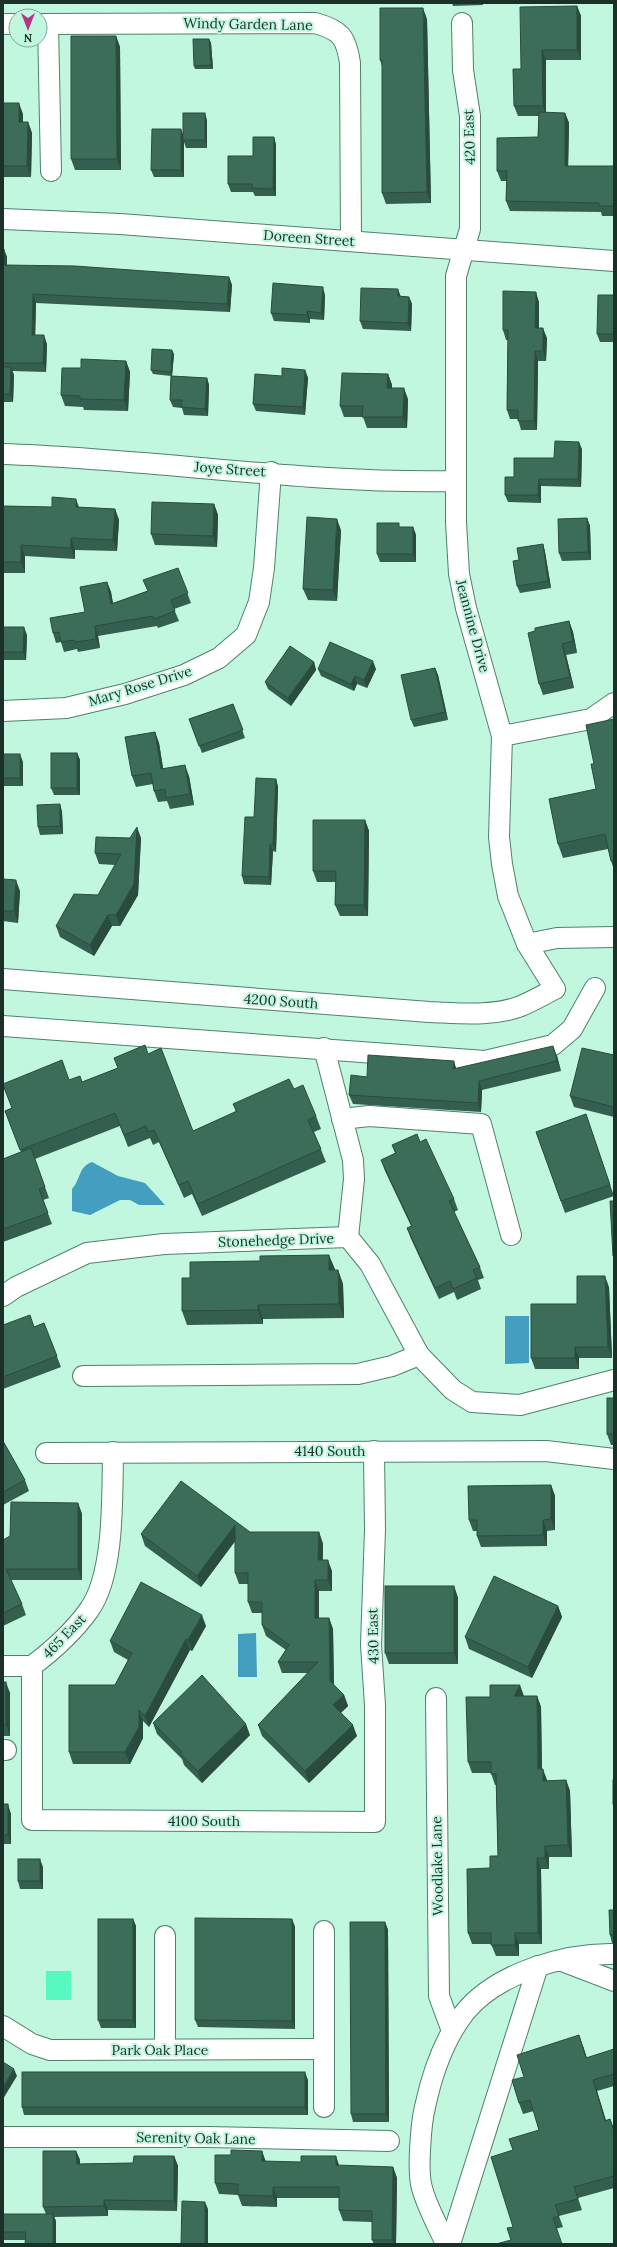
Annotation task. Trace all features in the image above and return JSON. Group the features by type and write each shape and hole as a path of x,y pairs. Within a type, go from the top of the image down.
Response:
{"street":[{"name":"Windy Garden Lane","path":"48,24 315,23 329,27 340,33 348,47 350,63 350,241"},
{"name":"420 East","path":"462,23 463,70 470,116 470,229 463,250"},
{"path":"45,48 51,171"},
{"name":"Doreen Street","path":"3,219 120,224 614,261"},
{"name":"Jeannine Drive","path":"463,250 456,276 456,522 459,574 466,608 502,736 499,837 508,896 527,944 554,989"},
{"name":"Joye Street","path":"3,454 420,481 456,481"},
{"name":"Mary Rose Drive","path":"3,711 66,708 124,694 184,675 219,658 246,635 259,602 264,568 271,472"},
{"path":"502,736 592,719 614,703"},
{"path":"527,944 557,938 614,937"},
{"name":"4200 South","path":"3,979 466,1014 493,1012 520,1006 554,989"},
{"path":"3,1026 324,1048 485,1061 553,1045 572,1029 595,988"},
{"path":"324,1048 353,1160 354,1179 348,1237"},
{"path":"342,1118 369,1116 481,1124 511,1235"},
{"name":"Stonehedge Drive","path":"3,1296 16,1287 87,1253 164,1244 348,1237 370,1264 419,1356 452,1390 472,1402 520,1405 614,1380"},
{"path":"83,1376 358,1374 392,1366 419,1356"},
{"name":"4140 South","path":"46,1453 546,1450 614,1459"},
{"name":"430 East","path":"374,1451 375,1530 372,1645 375,1705 375,1822"},
{"name":"465 East","path":"32,1820 32,1666 44,1658 89,1610 97,1594 107,1559 112,1523 113,1452"},
{"path":"3,1666 32,1666"},
{"name":"Woodlake Lane","path":"436,1698 439,1996 452,2031"},
{"name":"4100 South","path":"32,1820 375,1822"},
{"path":"324,1931 324,2107"},
{"path":"165,1936 165,2049"},
{"path":"446,2244 421,2187 421,2125 432,2078 452,2031 466,2011 490,1990 538,1966 560,1960 614,1954"},
{"path":"560,1960 614,1981"},
{"path":"450,2244 538,1966"},
{"name":"Park Oak Place","path":"3,2026 32,2044 50,2050 324,2049"},
{"name":"Serenity Oak Lane","path":"3,2137 207,2137 388,2141"}],"green space":[{"path":"46,1971 71,1971 71,2000 46,2000"}],"water":[{"path":"92,1162 118,1176 145,1183 165,1205 139,1205 130,1200 120,1200 90,1215 72,1211 72,1189 84,1167"},
{"path":"505,1316 529,1316 529,1363 505,1364"},
{"path":"256,1633 257,1677 238,1677 238,1634"}],"building":[{"path":"577,6 577,50 542,50 543,106 514,106 513,69 521,69 520,7"},
{"path":"380,8 423,8 427,192 382,193 382,60 380,60"},
{"path":"71,36 116,36 117,159 71,159"},
{"path":"193,39 209,39 211,65 194,66"},
{"path":"3,103 19,103 19,122 28,122 27,166 3,166"},
{"path":"539,112 565,113 565,166 614,166 614,206 599,206 599,203 506,201 507,171 497,171 497,138 538,137"},
{"path":"183,113 205,113 205,140 183,140"},
{"path":"152,129 181,129 181,170 151,170"},
{"path":"253,137 274,137 273,189 252,188 252,184 228,184 228,156 253,156"},
{"path":"3,249 4,265 75,266 229,277 227,304 33,294 32,335 44,335 43,363 3,363"},
{"path":"273,283 323,287 321,313 307,311 307,315 271,313"},
{"path":"361,288 398,289 398,296 409,297 408,323 360,321"},
{"path":"503,291 536,292 535,328 543,328 543,351 535,351 534,421 518,421 518,410 507,410 508,330 503,330"},
{"path":"598,295 614,295 614,334 597,334"},
{"path":"152,349 172,350 171,372 151,370"},
{"path":"81,359 126,361 124,400 80,399 80,396 61,395 62,368 81,368"},
{"path":"3,367 11,367 10,394 3,394"},
{"path":"282,368 305,370 303,407 253,404 255,374 282,376"},
{"path":"342,373 388,374 387,388 404,388 403,417 362,417 363,406 340,406"},
{"path":"171,376 207,378 205,409 181,407 182,400 170,400"},
{"path":"555,441 579,442 578,479 539,479 538,495 505,495 505,477 514,477 514,458 554,458"},
{"path":"52,497 76,499 76,507 115,509 113,540 71,538 71,548 21,545 21,562 3,562 3,506 52,507"},
{"path":"152,502 214,504 213,536 151,534"},
{"path":"307,517 337,519 333,590 303,589"},
{"path":"587,518 588,552 559,553 558,519"},
{"path":"377,523 399,523 399,527 413,527 413,554 377,554"},
{"path":"543,544 548,581 517,586 513,561 519,560 517,548"},
{"path":"178,568 188,593 171,600 175,611 154,619 153,616 95,626 96,639 61,642 59,632 53,633 50,618 85,612 80,587 107,582 111,604 148,591 143,580"},
{"path":"569,621 573,641 562,644 570,677 539,684 528,633 535,631 535,628"},
{"path":"3,627 24,627 23,652 3,652"},
{"path":"330,642 373,661 364,680 355,676 351,684 318,669"},
{"path":"290,646 314,662 288,698 265,682"},
{"path":"435,668 445,712 411,720 401,675"},
{"path":"233,704 243,730 199,746 189,719"},
{"path":"614,719 614,860 611,861 605,834 558,844 549,799 596,789 591,764 594,764 586,725"},
{"path":"155,732 161,769 185,765 190,794 166,798 165,789 154,791 151,773 132,776 125,737"},
{"path":"51,753 77,753 77,788 51,788"},
{"path":"3,754 20,754 20,778 3,778"},
{"path":"256,778 276,779 273,844 270,844 269,877 242,876 245,817 254,817"},
{"path":"60,804 60,826 38,827 37,805"},
{"path":"313,820 365,820 364,905 335,905 336,871 313,871"},
{"path":"137,827 134,884 116,915 108,915 90,945 56,926 74,894 98,895 121,854 95,853 96,837 130,838"},
{"path":"3,879 16,880 14,911 3,911"},
{"path":"145,1045 148,1054 161,1048 193,1131 237,1111 233,1104 289,1079 294,1089 303,1085 316,1116 308,1120 321,1149 198,1204 188,1181 179,1185 154,1130 148,1132 146,1126 124,1135 115,1113 20,1150 5,1111 12,1108 3,1084 62,1060 69,1080 80,1076 82,1082 118,1068 114,1058"},
{"path":"553,1046 557,1061 479,1081 478,1103 349,1095 351,1075 367,1077 368,1055 454,1061 453,1069"},
{"path":"582,1048 614,1055 614,1107 570,1096"},
{"path":"586,1114 610,1185 561,1201 536,1132"},
{"path":"417,1134 420,1142 426,1139 454,1199 449,1201 480,1267 473,1270 477,1278 453,1289 450,1281 435,1288 407,1228 412,1226 381,1160 396,1153 392,1145"},
{"path":"31,1148 45,1187 39,1189 48,1213 3,1229 3,1159"},
{"path":"610,1201 614,1201 613,1256"},
{"path":"329,1255 329,1270 338,1270 339,1304 258,1305 258,1310 182,1311 182,1278 190,1278 190,1262 260,1261 260,1256"},
{"path":"577,1276 605,1276 608,1347 575,1347 575,1358 531,1358 531,1304 577,1304"},
{"path":"30,1315 34,1327 44,1323 57,1356 3,1377 3,1325"},
{"path":"607,1398 614,1398 614,1434 607,1434"},
{"path":"3,1441 25,1480 3,1492"},
{"path":"181,1481 250,1532 319,1532 318,1560 328,1560 328,1580 315,1580 315,1618 329,1618 330,1681 344,1695 333,1705 353,1725 305,1771 258,1725 318,1662 278,1662 289,1645 262,1625 262,1602 248,1602 248,1573 235,1573 235,1525 197,1576 141,1534"},
{"path":"551,1485 551,1519 543,1520 543,1535 477,1536 477,1520 469,1520 468,1486"},
{"path":"11,1502 78,1503 78,1569 6,1569 22,1604 3,1613 3,1540 10,1536"},
{"path":"494,1576 558,1606 528,1667 465,1637"},
{"path":"141,1582 202,1615 188,1640 186,1639 145,1716 139,1710 139,1727 125,1752 69,1752 69,1685 115,1685 132,1653 110,1641"},
{"path":"385,1586 454,1586 454,1653 385,1653"},
{"path":"202,1675 246,1724 198,1771 180,1754 182,1752 153,1723"},
{"path":"3,1682 6,1682 6,1725 3,1725"},
{"path":"490,1685 520,1685 514,1696 537,1696 538,1769 543,1769 543,1781 566,1780 568,1845 545,1846 545,1858 537,1858 538,1933 515,1933 515,1945 491,1945 491,1933 468,1933 467,1869 490,1868 490,1856 498,1856 496,1774 491,1774 491,1762 468,1762 466,1697 490,1697"},
{"path":"614,1780 614,1804 613,1804"},
{"path":"3,1804 8,1804 8,1835 3,1835"},
{"path":"18,1859 40,1859 40,1881 18,1881"},
{"path":"609,1910 614,1910 614,1935 610,1935"},
{"path":"195,1918 292,1919 292,2021 195,2020"},
{"path":"98,1919 133,1919 133,2020 98,2020"},
{"path":"350,1922 385,1922 386,2114 351,2114"},
{"path":"579,2035 586,2058 614,2049 614,2074 593,2080 605,2121 610,2119 614,2131 614,2176 574,2187 578,2199 555,2205 559,2216 553,2218 562,2244 496,2244 511,2240 507,2228 513,2227 491,2157 513,2150 509,2139 539,2130 530,2100 519,2103 512,2080 524,2077 517,2055"},
{"path":"3,2062 14,2069 3,2087"},
{"path":"22,2072 305,2072 305,2107 22,2107"},
{"path":"231,2150 262,2151 262,2161 301,2162 301,2156 336,2156 336,2165 393,2167 392,2240 372,2240 372,2211 339,2210 339,2187 273,2187 273,2196 238,2195 238,2184 215,2183 215,2155 231,2155"},
{"path":"43,2151 76,2151 77,2164 133,2163 134,2156 174,2156 174,2201 104,2200 104,2206 43,2207"},
{"path":"182,2201 205,2202 205,2244 181,2244"},
{"path":"3,2214 53,2214 53,2244 25,2244 26,2232 3,2232"}]}
